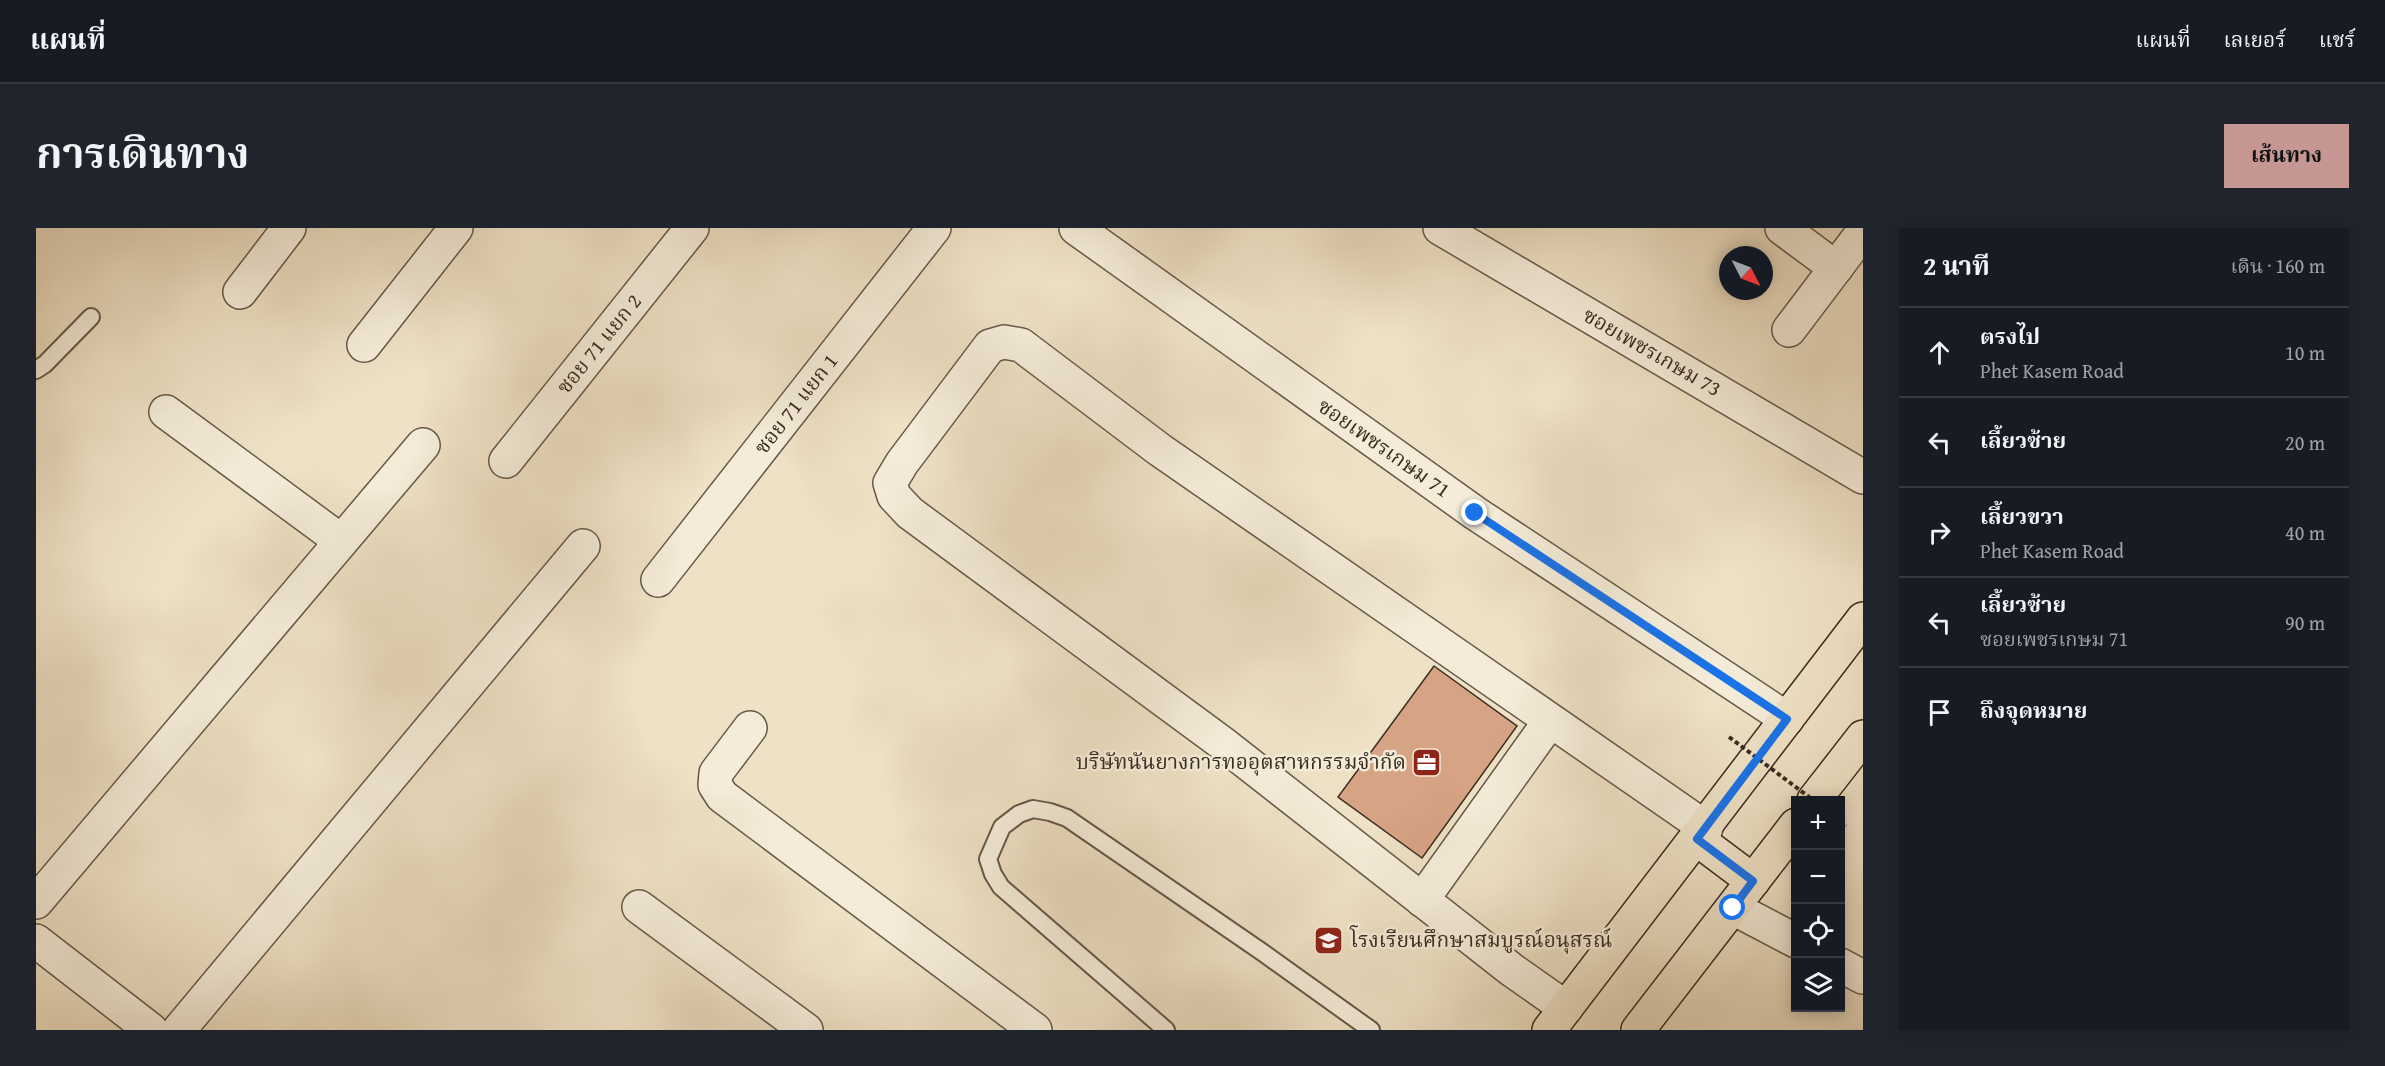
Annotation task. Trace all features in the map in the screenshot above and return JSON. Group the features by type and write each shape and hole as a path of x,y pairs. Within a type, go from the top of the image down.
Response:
{"main road":[{"path":"1557,1019 1863,620"},
{"path":"1818,796 1863,737"},
{"path":"1638,1030 1791,832"},
{"path":"1701,833 1753,881"}],"street":[{"path":"240,292 289,228"},
{"path":"364,345 456,228"},
{"name":"ซอย 71 แยก 2","path":"506,461 692,228"},
{"name":"ซอย 71 แยก 1","path":"658,580 933,228"},
{"name":"ซอยเพชรเกษม 71","path":"1076,228 1475,513 1787,719"},
{"name":"ซอยเพชรเกษม 73","path":"1440,228 1863,477"},
{"path":"1782,228 1836,268"},
{"path":"1789,330 1863,232"},
{"path":"1557,1019 1512,970 1222,743 910,513 894,496 890,483 902,463 990,346 1004,342 1021,345 1160,450 1550,721 1701,833"},
{"path":"166,412 341,541"},
{"path":"36,902 423,446"},
{"path":"179,1030 583,546"},
{"path":"1422,900 1550,721"},
{"path":"750,728 716,773 715,785 722,796 1035,1030"},
{"path":"639,908 806,1030"},
{"path":"1733,908 1791,938"},
{"path":"36,941 151,1030"},
{"path":"1845,968 1863,977"}],"lane":[{"path":"36,370 45,364 91,317"},
{"path":"1166,1030 1001,887 988,859 1002,827 1019,814 1033,809 1067,818 1263,952 1371,1030"}],"path":[{"path":"1729,737 1807,796"}],"building":[{"name":"บริษัทนันยางการทออุตสาหกรรมจำกัด","path":"1434,666 1517,726 1422,858 1338,797"}],"place":[{"name":"บริษัทนันยางการทออุตสาหกรรมจำกัด","path":"1427,762"},
{"name":"โรงเรียนศึกษาสมบูรณ์อนุสรณ์","path":"1329,940"}],"route":[{"path":"1475,513 1787,719 1697,839 1753,881 1733,908"}]}
